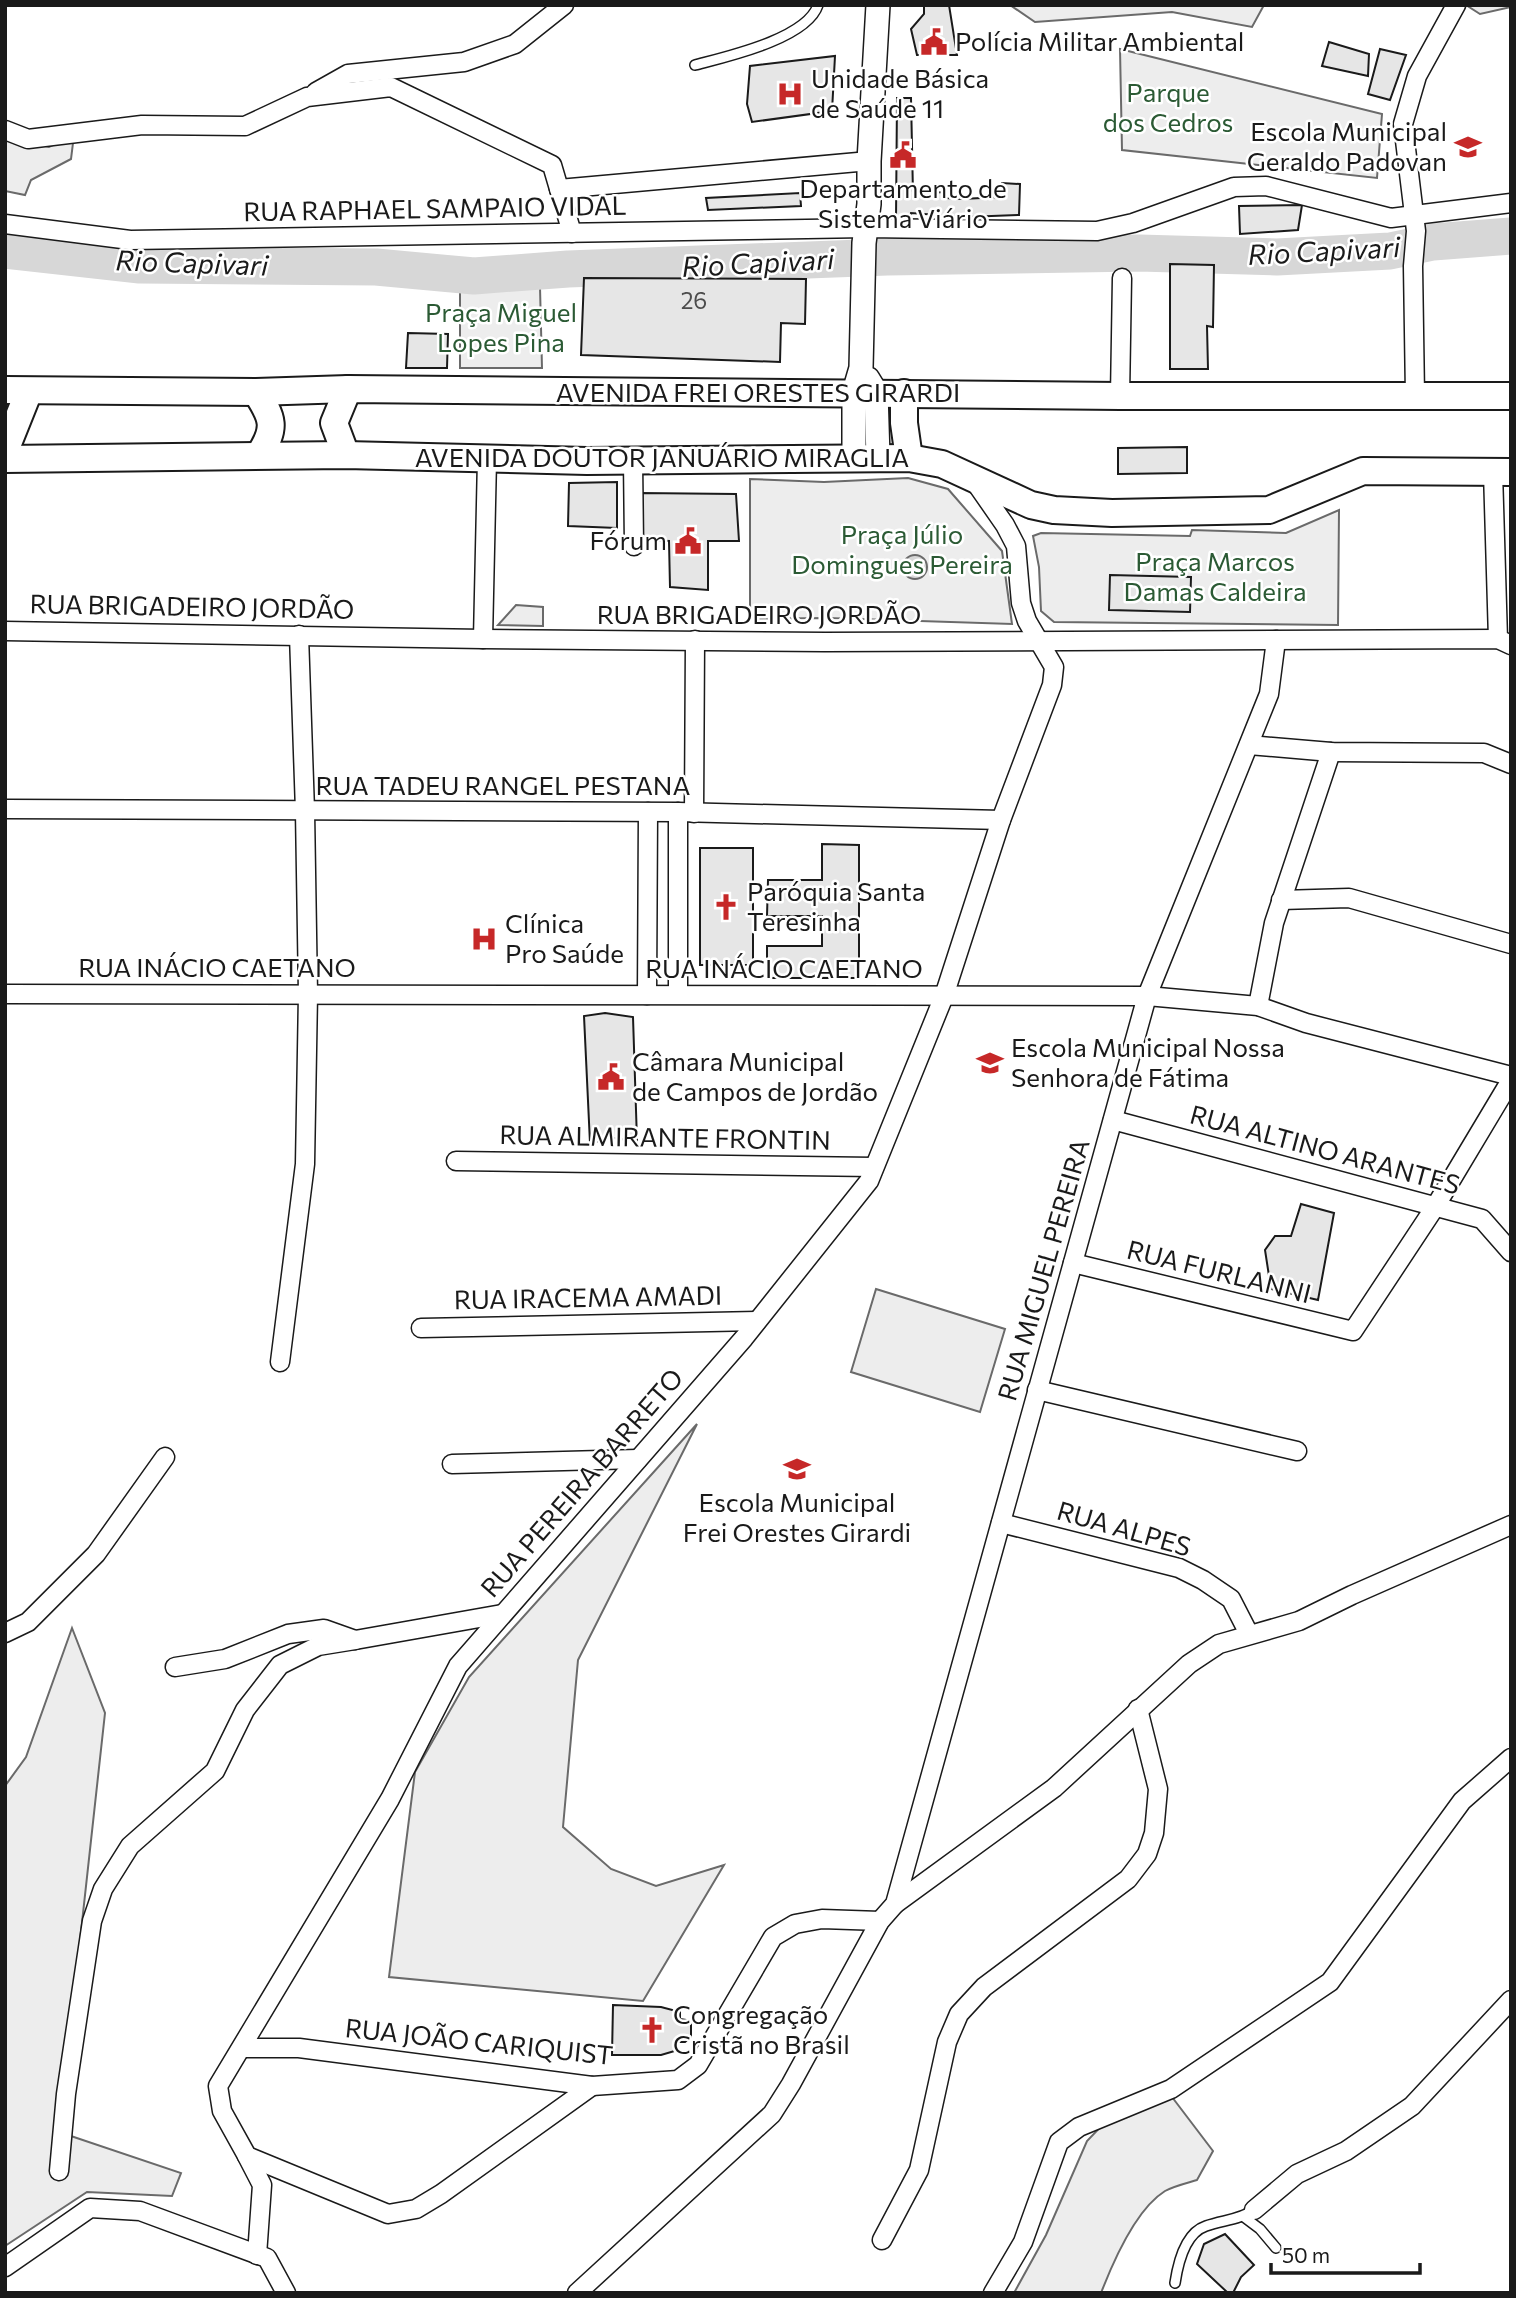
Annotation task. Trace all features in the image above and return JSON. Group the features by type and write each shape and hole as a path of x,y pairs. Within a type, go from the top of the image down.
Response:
{"main road":[{"name":"AVENIDA FREI ORESTES GIRARDI","path":"17,391 256,392 864,384 904,393 1511,396"},
{"path":"346,455 334,423 348,389"},
{"path":"5,451 17,391"},
{"path":"256,392 272,423 268,441 259,455"},
{"path":"904,393 904,423 909,458"},
{"name":"AVENIDA DOUTOR JANUÁRIO MIRAGLIA","path":"5,459 259,455 633,460 909,458 942,464 1031,505 1054,510 1112,513 1269,510 1363,471 1502,472"}],"street":[{"path":"5,130 28,139 142,125 245,126 348,74 464,62 515,44 564,5"},
{"path":"866,458 863,277 878,5"},
{"path":"1415,396 1415,224 1403,124 1417,76 1456,5"},
{"path":"307,97 391,87 552,165 572,233"},
{"path":"559,189 869,161"},
{"name":"RUA RAPHAEL SAMPAIO VIDAL","path":"5,224 130,240 572,233 865,236 1097,231 1133,223 1234,187 1266,186 1415,224 1511,203"},
{"path":"1120,396 1122,278"},
{"path":"483,639 486,458"},
{"path":"633,460 634,546"},
{"path":"1502,472 1504,642"},
{"name":"RUA PEREIRA BARRETO","path":"257,2255 262,2185 222,2110 218,2086 390,1799 458,1665 757,1321 869,1181 944,996 1001,820 1052,685 1054,667 1027,621 1021,603 1016,545 971,477"},
{"name":"RUA BRIGADEIRO JORDÃO","path":"5,631 483,639 1504,642"},
{"path":"279,1362 305,1164 308,994 299,635"},
{"path":"678,993 695,640"},
{"name":"RUA MIGUEL PEREIRA","path":"577,2293 772,2114 880,1921 895,1904 1147,996 1269,694 1276,640"},
{"path":"1249,745 1331,752 1484,753 1511,764"},
{"path":"1258,1006 1274,923 1331,752"},
{"name":"RUA TADEU RANGEL PESTANA","path":"5,809 648,812 1001,820"},
{"path":"647,995 648,812"},
{"path":"1281,901 1349,898 1511,944"},
{"name":"RUA INÁCIO CAETANO","path":"5,994 678,993 1147,996 1258,1006 1306,1023 1511,1078"},
{"path":"1435,1207 1511,1078"},
{"name":"RUA ALTINO ARANTES","path":"1113,1120 1482,1219 1511,1252"},
{"name":"RUA ALMIRANTE FRONTIN","path":"456,1161 874,1167"},
{"name":"RUA FURLANNI","path":"1073,1264 1353,1331 1435,1207"},
{"name":"RUA IRACEMA AMADI","path":"421,1328 757,1321"},
{"path":"1037,1390 1297,1451"},
{"path":"5,1633 28,1622 96,1554 165,1457"},
{"path":"452,1464 638,1459"},
{"name":"RUA ALPES","path":"1001,1523 1178,1568 1203,1580 1231,1599 1249,1634"},
{"path":"895,1904 1054,1788 1138,1709 1199,1657 1219,1644 1299,1621 1352,1594 1511,1525"},
{"path":"59,2171 66,2094 92,1921 103,1889 130,1846 215,1771 244,1710 280,1665 318,1646 502,1615"},
{"path":"175,1667 225,1659 288,1634 324,1629 355,1640"},
{"path":"882,2240 919,2170 947,2042 959,2014 984,1987 1128,1879 1147,1854 1154,1833 1158,1789 1138,1709"},
{"path":"993,2293 1023,2242 1059,2142 1079,2127 1171,2089 1331,1982 1462,1801 1511,1758"},
{"name":"RUA JOÃO CARIQUIST","path":"242,2048 299,2048 592,2086 678,2080 698,2066 773,1937 795,1924 822,1919 880,1921"},
{"path":"1249,2213 1297,2174 1346,2151 1412,2106 1511,2000"},
{"path":"247,2156 388,2214 407,2211 416,2209 441,2194 592,2086"},
{"path":"5,2267 90,2208 140,2211 267,2258 286,2293"}],"lane":[{"path":"695,65 768,45 812,15 818,5"},
{"path":"1175,2283 1178,2261 1190,2240 1203,2227 1249,2213 1276,2248"}],"green space":[{"path":"1010,5 1264,5 1252,27 1172,12 1035,22"},
{"path":"1466,5 1511,5 1511,7 1480,14"},
{"name":"Parque dos Cedros","path":"1120,49 1382,114 1377,178 1122,150"},
{"path":"74,135 71,159 31,180 25,195 5,191 5,136 49,147"},
{"name":"Praça Miguel Lopes Pina","path":"540,287 542,368 460,368 460,288"},
{"name":"Praça Júlio Domingues Pereira","path":"908,478 948,489 1002,551 1012,624 827,618 750,619 750,479 824,482"},
{"name":"Praça Marcos Damas Caldeira","path":"1339,510 1338,625 1054,622 1041,611 1039,567 1033,536 1041,533 1190,536 1192,530 1286,533"},
{"path":"516,605 543,607 543,626 498,625"},
{"path":"876,1289 1005,1329 980,1412 851,1372"},
{"path":"697,1424 578,1660 563,1827 611,1869 656,1886 724,1865 643,2001 389,1977 415,1772 469,1677"},
{"path":"72,1628 105,1713 59,2132 181,2173 172,2196 87,2192 5,2246 5,1786 26,1757"},
{"path":"1172,2097 1213,2151 1197,2180 1165,2191 1144,2210 1119,2252 1101,2293 1014,2293 1046,2235 1087,2141 1109,2118"}],"shaded area":[{"path":"915,555 924,558 927,567 924,576 915,579 906,576 903,567 906,558"}],"building":[{"name":"Polícia Militar Ambiental","path":"924,5 949,5 957,55 917,55 911,29 924,14"},
{"path":"1329,42 1369,54 1368,76 1322,66"},
{"path":"1380,49 1406,55 1390,100 1368,94"},
{"name":"Unidade Básica de Saúde 11","path":"835,56 832,111 752,122 747,104 750,66"},
{"path":"897,98 911,98 913,194 945,192 946,198 962,199 1000,197 1002,183 1020,184 1019,215 965,217 911,213 909,220 896,219"},
{"path":"800,193 801,206 708,210 706,198"},
{"path":"1302,205 1298,230 1240,234 1239,206"},
{"path":"1170,264 1214,265 1213,327 1207,326 1208,369 1170,369"},
{"path":"584,278 806,279 805,324 781,323 780,362 581,355"},
{"path":"408,333 448,334 447,368 406,368"},
{"path":"1187,447 1187,473 1118,474 1118,448"},
{"path":"617,482 617,528 568,526 569,483"},
{"name":"Fórum","path":"640,493 736,494 739,541 708,541 708,590 670,587 669,541 637,539"},
{"path":"1110,575 1191,577 1190,612 1109,610"},
{"path":"822,844 859,845 859,978 767,978 767,946 822,946 822,916 767,916 768,880 822,880"},
{"name":"Paróquia Santa Teresinha","path":"700,848 753,848 753,965 700,965"},
{"name":"Câmara Municipal de Campos de Jordão","path":"605,1013 633,1017 637,1141 612,1138 590,1143 584,1016"},
{"path":"1301,1204 1334,1213 1318,1300 1271,1289 1265,1250 1275,1236 1291,1236"},
{"name":"Congregação Cristã no Brasil","path":"613,2005 661,2007 680,2012 680,2019 691,2024 691,2037 685,2042 678,2042 678,2050 661,2055 612,2055"},
{"path":"1225,2234 1254,2265 1241,2277 1233,2293 1228,2293 1197,2264 1204,2244"}],"waterway":[{"name":"Rio Capivari","path":"5,250 140,265 376,267 474,276 568,269 887,257 1139,253 1277,257 1390,251 1433,242 1511,236"}],"place":[{"name":"Polícia Militar Ambiental","path":"934,42"},
{"name":"Unidade Básica de Saúde 11","path":"790,94"},
{"name":"Escola Municipal Geraldo Padovan","path":"1468,147"},
{"name":"Departamento de Sistema Viário","path":"903,155"},
{"name":"Fórum","path":"688,541"},
{"name":"Paróquia Santa Teresinha","path":"726,907"},
{"name":"Clínica Pro Saúde","path":"484,939"},
{"name":"Escola Municipal Nossa Senhora de Fátima","path":"990,1063"},
{"name":"Câmara Municipal de Campos de Jordão","path":"611,1077"},
{"name":"Escola Municipal Frei Orestes Girardi","path":"797,1469"},
{"name":"Congregação Cristã no Brasil","path":"652,2030"}]}
